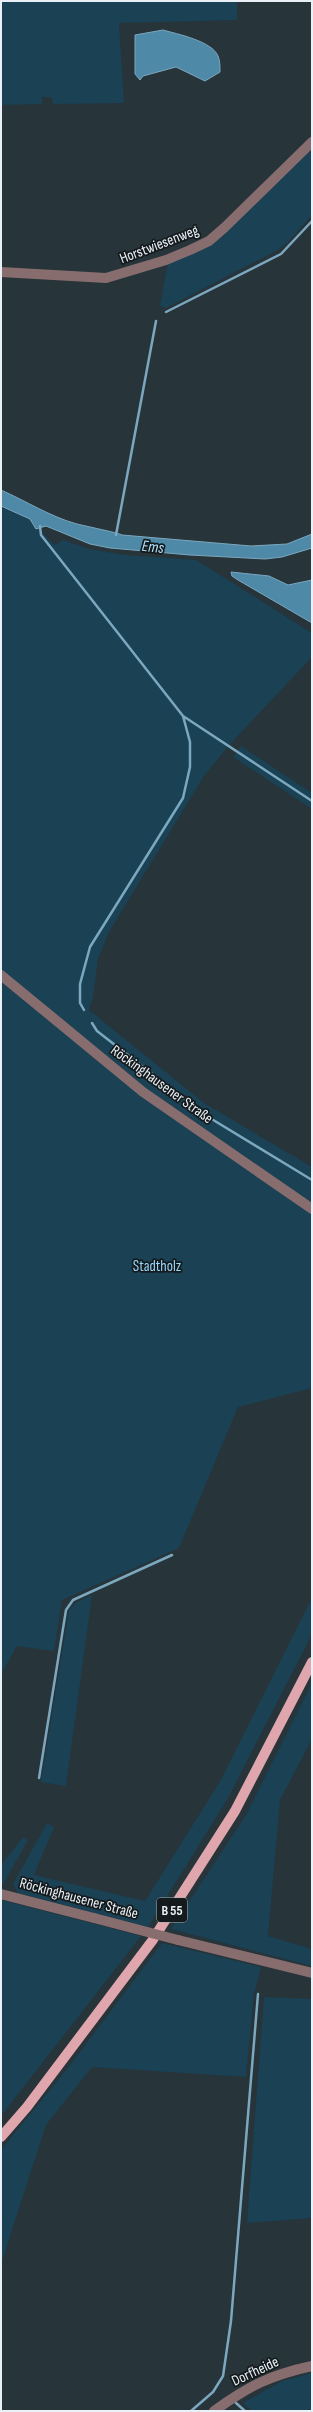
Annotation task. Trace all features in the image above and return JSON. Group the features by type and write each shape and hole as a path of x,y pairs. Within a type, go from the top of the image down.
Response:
{"main road":[{"name":"B 55","path":"1,2137 27,2108 152,1941 235,1811 312,1662"}],"street":[{"name":"Horstwiesenweg","path":"1,272 106,278 166,260 190,250 209,241 224,228 312,142"},
{"name":"Röckinghausener Straße","path":"1,975 143,1092 312,1209"},
{"name":"Röckinghausener Straße","path":"1,1894 312,1973"},
{"name":"Dorfheide","path":"214,2411 246,2388 281,2372 312,2366"}],"green space":[{"path":"1,1 237,1 237,20 119,23 124,103 53,104 52,97 42,97 42,104 1,105"},
{"path":"312,147 312,215 287,243 276,251 166,308 160,306 168,262 189,255"},
{"name":"Stadtholz","path":"1,506 30,519 54,545 64,540 89,549 125,555 196,560 312,633 312,657 232,742 204,776 109,932 98,959 93,997 89,1010 204,1103 312,1167 312,1388 238,1407 179,1548 62,1600 54,1651 17,1646 1,1674"},
{"path":"241,746 312,793 312,809 233,757"},
{"path":"92,1595 66,1786 41,1782 69,1610 75,1603"},
{"path":"312,1598 312,1633 306,1646 227,1800 148,1927 18,1893 13,1884 47,1823 54,1827 34,1875 145,1901 221,1780"},
{"path":"312,1683 312,1739 280,1800 268,1936 312,1949 312,1966 171,1929 246,1815"},
{"path":"23,1837 28,1840 4,1883 1,1885 1,1865"},
{"path":"1,1900 141,1936 1,2116 2,1914"},
{"path":"162,1943 261,1967 254,1994 246,2077 92,2067 46,2125 1,2264 1,2150 71,2064"},
{"path":"264,1997 312,1999 312,2218 247,2223"},
{"path":"312,2373 312,2411 252,2411 243,2403 282,2381"}],"water":[{"path":"163,30 194,39 209,46 218,56 220,62 220,72 205,81 176,67 143,76 140,80 135,74 135,35"},
{"name":"Ems","path":"1,490 67,521 122,535 251,546 287,544 312,534 312,548 282,557 265,559 190,555 110,548 90,544 46,526 36,529 30,519 1,506"},
{"path":"231,572 269,576 288,585 312,580 312,623 238,580 232,576"}],"waterway":[{"path":"166,312 281,254 312,221"},
{"path":"116,535 156,321"},
{"path":"40,526 41,535 183,716 312,801"},
{"path":"84,1010 80,1003 80,984 90,947 183,798 190,767 190,742 183,716"},
{"path":"92,1023 97,1031 205,1115 312,1180"},
{"path":"39,1778 66,1610 73,1600 172,1555"},
{"path":"191,2411 213,2392 223,2376 231,2321 258,1994"},
{"path":"236,2403 245,2411"}]}
